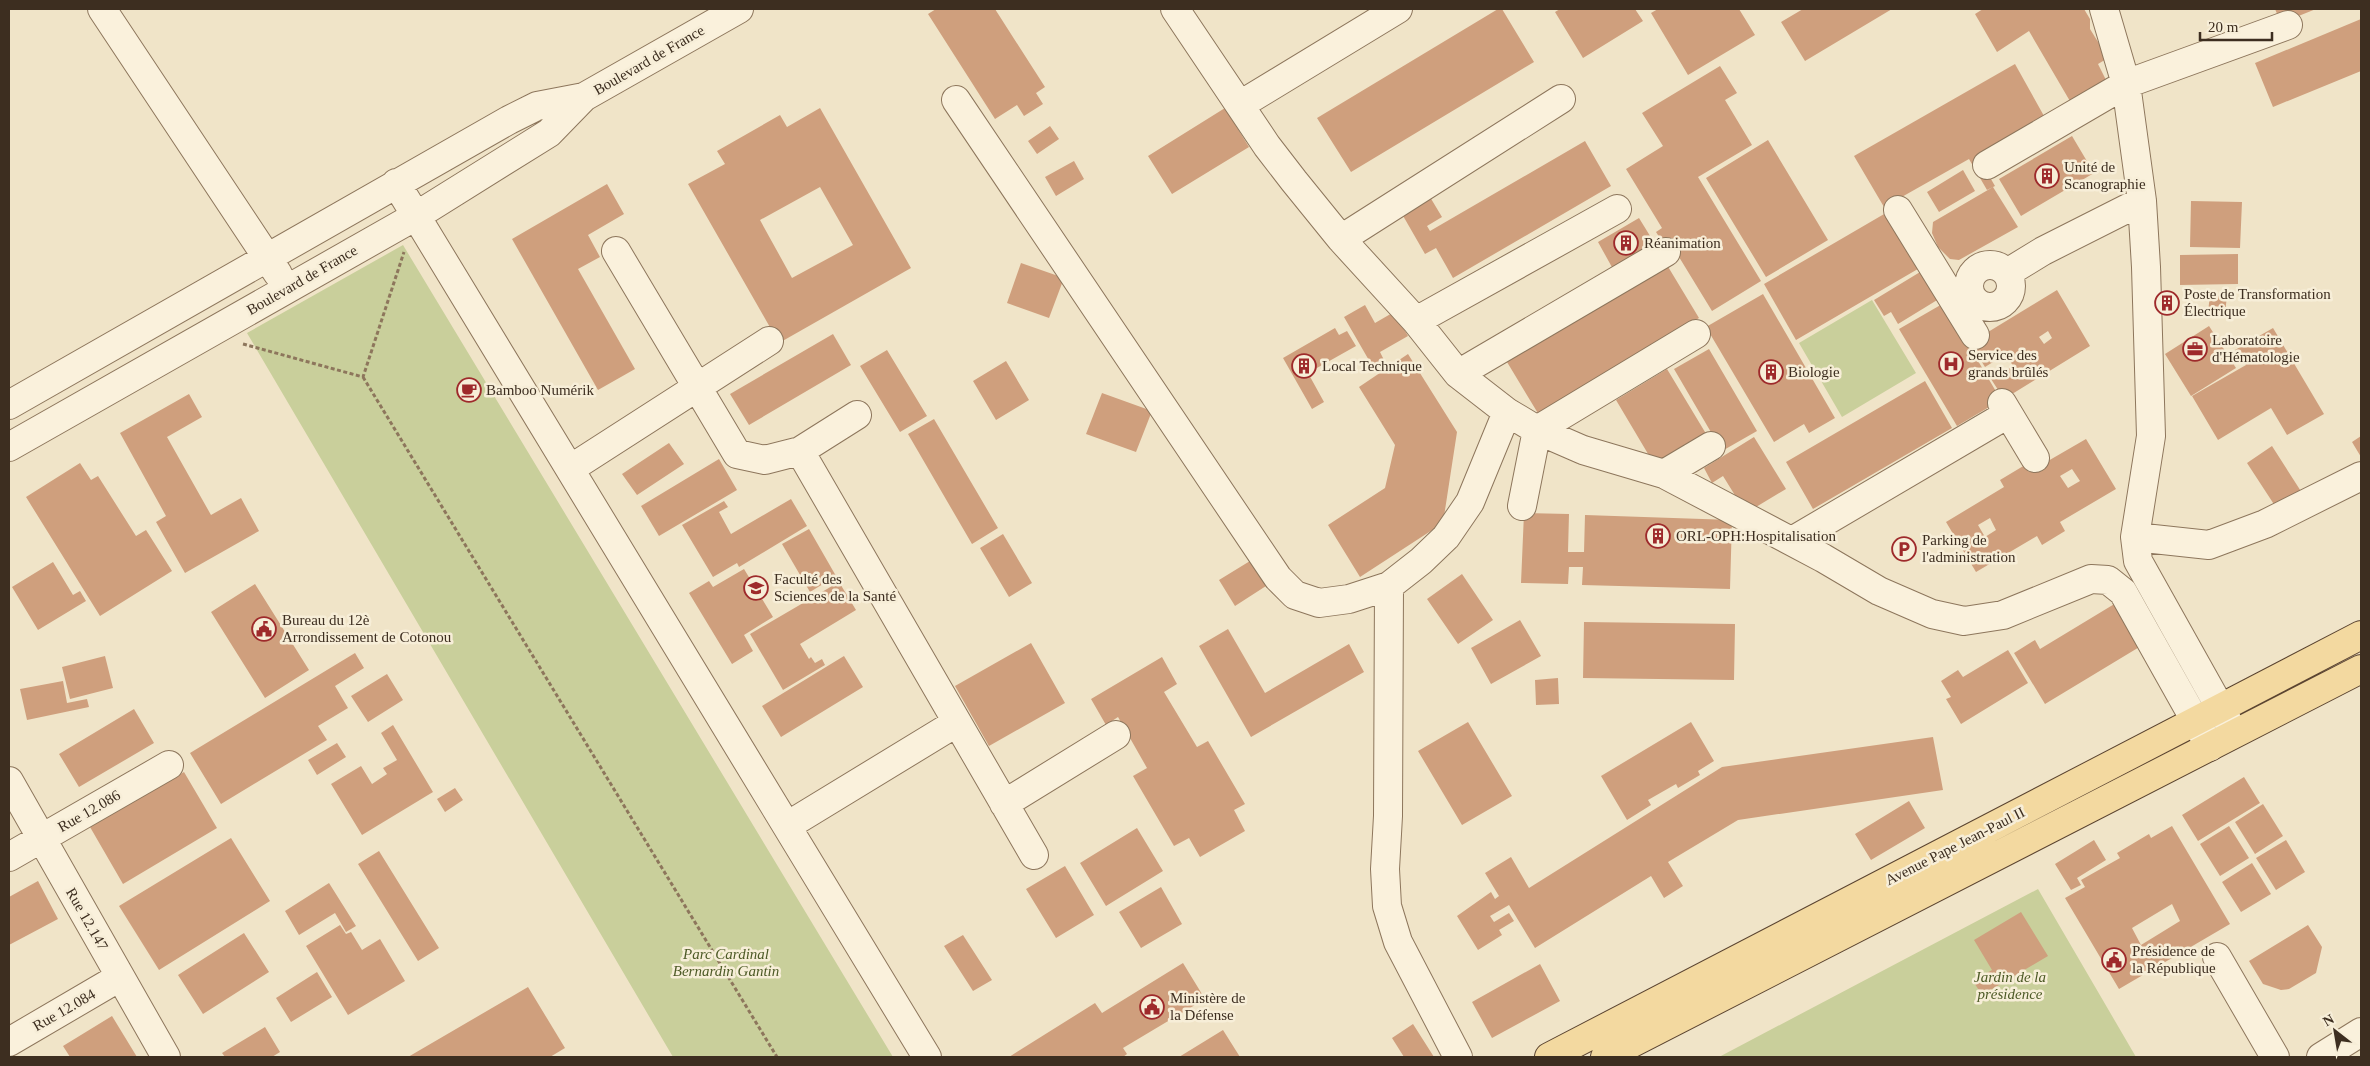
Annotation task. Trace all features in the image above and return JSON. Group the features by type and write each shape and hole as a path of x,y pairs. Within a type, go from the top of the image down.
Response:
{"main road":[{"name":"Avenue Pape Jean-Paul II","path":"1548,1057 2361,635"},
{"name":"Avenue Pape Jean-Paul II","path":"1604,1057 2361,669"}],"street":[{"path":"102,9 287,288"},
{"name":"Boulevard de France","path":"9,447 416,216 550,132 584,97 739,9"},
{"path":"1175,9 1267,146 1341,238 1416,321 1458,374 1507,412 1537,430 1583,450 1664,474 1879,591 1932,614 1964,621 2003,615 2091,579 2108,580 2123,592 2210,747"},
{"path":"1240,105 1398,9"},
{"path":"2104,9 2126,84 2142,201 2151,436 2135,537 2138,561 2235,734"},
{"path":"1987,165 2126,84 2288,25"},
{"name":"Boulevard de France","path":"9,406 189,301 269,259 396,183 537,106 584,97"},
{"path":"1341,238 1561,99"},
{"path":"956,100 1278,578 1295,595 1319,603 1349,599 1389,586 1421,561 1446,537 1470,502 1507,412"},
{"path":"396,183 927,1057"},
{"path":"1963,298 1969,287 1972,275 1983,266 1996,266 2007,272 2043,251 2142,201"},
{"path":"1416,321 1617,209"},
{"path":"1898,210 1963,298 1975,335"},
{"path":"616,251 737,454 765,460 800,451 857,415"},
{"path":"1458,374 1666,252"},
{"path":"1522,506 1537,430 1696,334"},
{"path":"570,469 768,341"},
{"path":"1792,542 2005,409 2035,458"},
{"path":"1664,474 1711,446"},
{"path":"800,451 1034,855"},
{"path":"2135,537 2209,545 2265,524 2361,476"},
{"path":"1389,586 1388,816 1385,869 1387,906 1398,942 1458,1057"},
{"path":"786,826 956,723"},
{"path":"1004,804 1116,735"},
{"name":"Rue 12.086","path":"9,857 169,765"},
{"name":"Rue 12.147","path":"9,781 166,1057"},
{"path":"2217,957 2275,1057"},
{"name":"Rue 12.084","path":"9,1042 120,977"},
{"path":"2321,1057 2361,1032"}],"path":[{"path":"363,377 416,216"},
{"path":"209,334 363,377 777,1057"}],"green space":[{"name":"Parc Cardinal Bernardin Gantin","path":"403,245 893,1057 673,1057 247,333"},
{"path":"1872,300 1916,373 1842,417 1799,343"},
{"name":"Jardin de la présidence","path":"2038,889 2136,1057 1719,1057"}],"building":[{"path":"936,9 995,9 1045,87 1036,93 1043,104 1024,116 1017,105 995,119 928,14"},
{"path":"1498,9 1502,9 1534,62 1351,172 1317,118"},
{"path":"1560,9 1635,9 1643,21 1583,58 1555,12"},
{"path":"1658,9 1739,9 1755,35 1688,75 1651,13"},
{"path":"1803,9 1892,9 1805,61 1781,22"},
{"path":"1983,9 2084,9 2090,19 2090,29 2108,58 2098,64 2109,86 2074,108 2029,31 1997,52 1975,14"},
{"path":"2275,9 2316,9 2281,23"},
{"path":"2361,19 2361,71 2273,107 2255,63"},
{"path":"2015,64 2044,116 1977,155 1995,186 1987,190 1969,159 1884,207 1854,156"},
{"path":"1720,66 1737,93 1725,100 1752,145 1698,177 1761,281 1712,311 1679,257 1674,260 1656,232 1662,228 1626,169 1663,146 1642,113"},
{"path":"820,108 911,268 779,343 688,184 725,164 717,151 780,115 787,127","holes":["820,187 853,245 792,278 760,220"]},
{"path":"1225,108 1249,147 1172,194 1148,156"},
{"path":"1050,126 1059,139 1037,154 1028,141"},
{"name":"Unité de Scanographie","path":"2072,136 2094,173 2021,216 1999,179"},
{"path":"1768,140 1828,240 1766,277 1706,178"},
{"path":"1585,141 1611,186 1453,278 1436,248 1425,254 1402,214 1430,197 1442,217 1427,226 1430,231"},
{"path":"1074,161 1084,179 1056,196 1045,177"},
{"path":"1963,170 1975,191 1939,212 1927,192"},
{"path":"607,184 624,214 588,235 600,257 578,269 635,369 598,390 512,239"},
{"path":"1993,187 2018,227 1959,260 1950,259 1938,247 1932,233 1933,222"},
{"path":"2191,201 2242,202 2240,248 2190,247"},
{"path":"1891,210 1923,266 1796,340 1764,284"},
{"name":"Réanimation","path":"1639,218 1655,244 1613,269 1598,242"},
{"path":"2238,254 2238,284 2180,285 2180,255"},
{"path":"1021,263 1064,278 1049,318 1007,303"},
{"path":"1667,265 1699,318 1539,415 1507,362"},
{"path":"1930,266 1947,294 1898,324 1891,312 1884,316 1874,300"},
{"path":"2057,290 2090,346 2004,399 1991,379 2013,366 2006,354 1985,367 1970,343","holes":["2048,331 2052,338 2044,344 2039,337"]},
{"name":"Biologie","path":"1763,294 1835,418 1809,433 1804,424 1774,442 1706,327"},
{"name":"Poste de Transformation Électrique","path":"2176,294 2177,311 2158,311 2158,295"},
{"path":"2210,295 2227,296 2225,313 2208,312"},
{"path":"1944,303 2001,400 1957,426 1899,329"},
{"path":"1365,305 1375,323 1394,312 1408,336 1380,352 1385,362 1374,369 1344,317"},
{"path":"2209,326 2236,368 2191,396 2165,354"},
{"name":"Local Technique","path":"1335,328 1339,335 1347,331 1356,346 1308,373 1324,402 1312,409 1283,358"},
{"path":"2273,328 2324,414 2287,435 2271,408 2218,440 2192,396 2246,365 2235,350"},
{"path":"833,334 851,365 749,425 730,394"},
{"path":"1709,349 1757,431 1722,451 1674,369"},
{"path":"887,350 927,416 900,432 860,366"},
{"path":"1408,354 1457,432 1443,523 1360,577 1328,525 1385,488 1395,445 1359,387"},
{"path":"1006,361 1029,400 996,420 973,381"},
{"path":"1667,369 1708,437 1657,469 1616,400"},
{"path":"1925,381 1952,428 1813,509 1786,462"},
{"path":"1102,393 1152,411 1136,452 1086,434"},
{"path":"189,394 202,417 167,437 211,515 241,498 259,531 185,573 156,522 166,516 120,433"},
{"path":"934,419 998,528 972,544 908,434"},
{"path":"2361,436 2361,457 2352,442"},
{"path":"1754,437 1786,489 1746,513 1723,476 1712,483 1704,468"},
{"path":"2086,439 2116,489 2060,522 2065,531 2042,545 2037,536 1976,572 1946,522 2004,487 2000,480 2025,465 2029,472","holes":["2072,469 2080,481 2068,488 2060,476","1990,518 1996,530 1985,537 1978,525"]},
{"path":"669,443 684,464 637,495 622,474"},
{"path":"2272,446 2304,496 2279,512 2247,463"},
{"path":"719,459 737,490 659,536 641,506"},
{"path":"80,463 91,480 98,476 136,536 146,530 172,571 100,616 26,497"},
{"path":"791,499 807,526 739,567 737,563 713,577 682,525 724,501 728,507 719,512 731,534"},
{"name":"ORL-OPH:Hospitalisation","path":"1524,513 1569,514 1568,552 1584,552 1585,515 1732,520 1730,589 1582,585 1583,567 1569,567 1568,584 1521,583"},
{"path":"809,529 836,576 810,592 782,544"},
{"path":"1003,534 1032,583 1009,597 980,548"},
{"path":"1250,561 1266,586 1235,606 1219,580"},
{"path":"53,562 73,595 80,591 86,601 38,630 12,587"},
{"path":"744,569 773,617 744,635 753,651 732,664 689,593 709,581 713,587"},
{"path":"1462,574 1493,620 1458,644 1427,599"},
{"path":"839,582 856,610 800,644 809,659 811,657 815,663 822,659 825,665 783,690 750,634"},
{"path":"255,584 309,670 265,698 211,612"},
{"path":"2116,603 2141,646 2045,704 2014,653 2035,640 2040,649"},
{"path":"1520,620 1541,656 1491,684 1471,648"},
{"path":"1584,622 1735,624 1734,680 1583,678"},
{"path":"1228,629 1265,693 1349,644 1364,672 1251,737 1199,646"},
{"path":"1031,643 1065,703 989,746 955,686"},
{"path":"2008,650 2028,683 1961,724 1946,699 1951,697 1941,681 1958,670 1963,677"},
{"path":"355,653 364,668 335,686 348,708 318,726 327,740 221,804 190,753"},
{"path":"105,656 113,688 70,699 62,667"},
{"path":"844,656 863,687 781,737 762,706"},
{"path":"1162,657 1177,684 1164,692 1197,747 1208,741 1245,804 1234,810 1245,831 1200,857 1189,838 1174,846 1133,776 1147,768 1118,717 1106,725 1091,699"},
{"path":"387,674 403,700 368,722 351,696"},
{"path":"1558,678 1559,704 1536,705 1535,680"},
{"path":"63,681 67,703 87,699 89,707 27,720 20,689"},
{"path":"134,709 154,743 79,787 59,754"},
{"path":"1468,722 1512,796 1462,825 1418,751"},
{"path":"1691,722 1714,761 1698,771 1700,775 1678,788 1676,784 1648,800 1651,805 1627,820 1601,776"},
{"path":"393,725 433,792 362,835 331,784 361,766 372,784 387,774 383,768 397,760 381,733"},
{"path":"1933,737 1943,790 1738,820 1668,862 1683,886 1664,898 1651,876 1535,948 1509,905 1490,916 1494,922 1509,913 1514,921 1499,930 1502,935 1478,950 1457,916 1491,892 1495,899 1499,896 1485,873 1511,857 1529,888 1722,767"},
{"path":"337,743 346,757 317,775 308,760"},
{"path":"184,772 217,828 123,884 90,827"},
{"path":"2244,777 2260,803 2198,841 2182,815"},
{"path":"455,788 463,800 445,812 437,799"},
{"path":"1909,801 1925,828 1871,860 1855,834"},
{"path":"2263,804 2283,836 2255,854 2235,822"},
{"path":"2172,826 2230,924 2119,989 2065,898 2085,887 2081,880 2120,858 2117,853 2149,834 2151,838","holes":["2172,904 2180,921 2141,945 2132,928"]},
{"path":"2229,826 2249,858 2220,876 2200,844"},
{"path":"1137,828 1163,871 1106,906 1080,863"},
{"path":"231,838 270,901 159,970 119,906"},
{"path":"2094,840 2106,860 2077,878 2081,885 2071,890 2055,864"},
{"path":"2286,840 2305,872 2276,890 2256,858"},
{"path":"379,851 439,948 418,961 358,864"},
{"path":"2252,863 2271,894 2241,912 2222,882"},
{"path":"1065,866 1094,915 1056,938 1026,889"},
{"path":"38,881 58,919 9,945 9,897"},
{"path":"329,883 356,926 346,932 335,913 299,935 285,911"},
{"path":"1161,887 1182,924 1141,948 1119,912"},
{"path":"2021,912 2048,956 1982,995 1973,981 1992,970 1974,940"},
{"path":"340,925 346,934 351,932 362,950 380,939 405,981 348,1015 306,946"},
{"path":"2308,925 2322,947 2316,973 2289,989 2281,990 2263,984 2249,961"},
{"path":"244,933 269,972 203,1014 178,975"},
{"path":"963,935 992,980 973,991 944,946"},
{"path":"1183,963 1205,999 1123,1048 1127,1054 1123,1057 1009,1057 1095,1003 1102,1013"},
{"path":"1540,964 1560,1001 1492,1038 1472,1002"},
{"path":"317,972 332,997 291,1022 276,998"},
{"path":"528,987 565,1048 550,1057 408,1057"},
{"path":"112,1016 137,1057 70,1057 63,1046"},
{"path":"1413,1024 1434,1057 1404,1057 1392,1038"},
{"path":"265,1027 280,1052 272,1057 225,1057 222,1053"},
{"path":"1223,1030 1240,1057 1179,1057"}],"place":[{"name":"Unité de Scanographie","path":"2047,176"},
{"name":"Réanimation","path":"1626,243"},
{"name":"Poste de Transformation Électrique","path":"2167,303"},
{"name":"Laboratoire d'Hématologie","path":"2195,349"},
{"name":"Service des grands brûlés","path":"1951,364"},
{"name":"Local Technique","path":"1304,366"},
{"name":"Biologie","path":"1771,372"},
{"name":"Bamboo Numérik","path":"469,390"},
{"name":"ORL-OPH:Hospitalisation","path":"1658,536"},
{"name":"Parking de l'administration","path":"1904,549"},
{"name":"Faculté des Sciences de la Santé","path":"756,588"},
{"name":"Bureau du 12è Arrondissement de Cotonou","path":"264,629"},
{"name":"Présidence de la République","path":"2114,960"},
{"name":"Ministère de la Défense","path":"1152,1007"}]}
